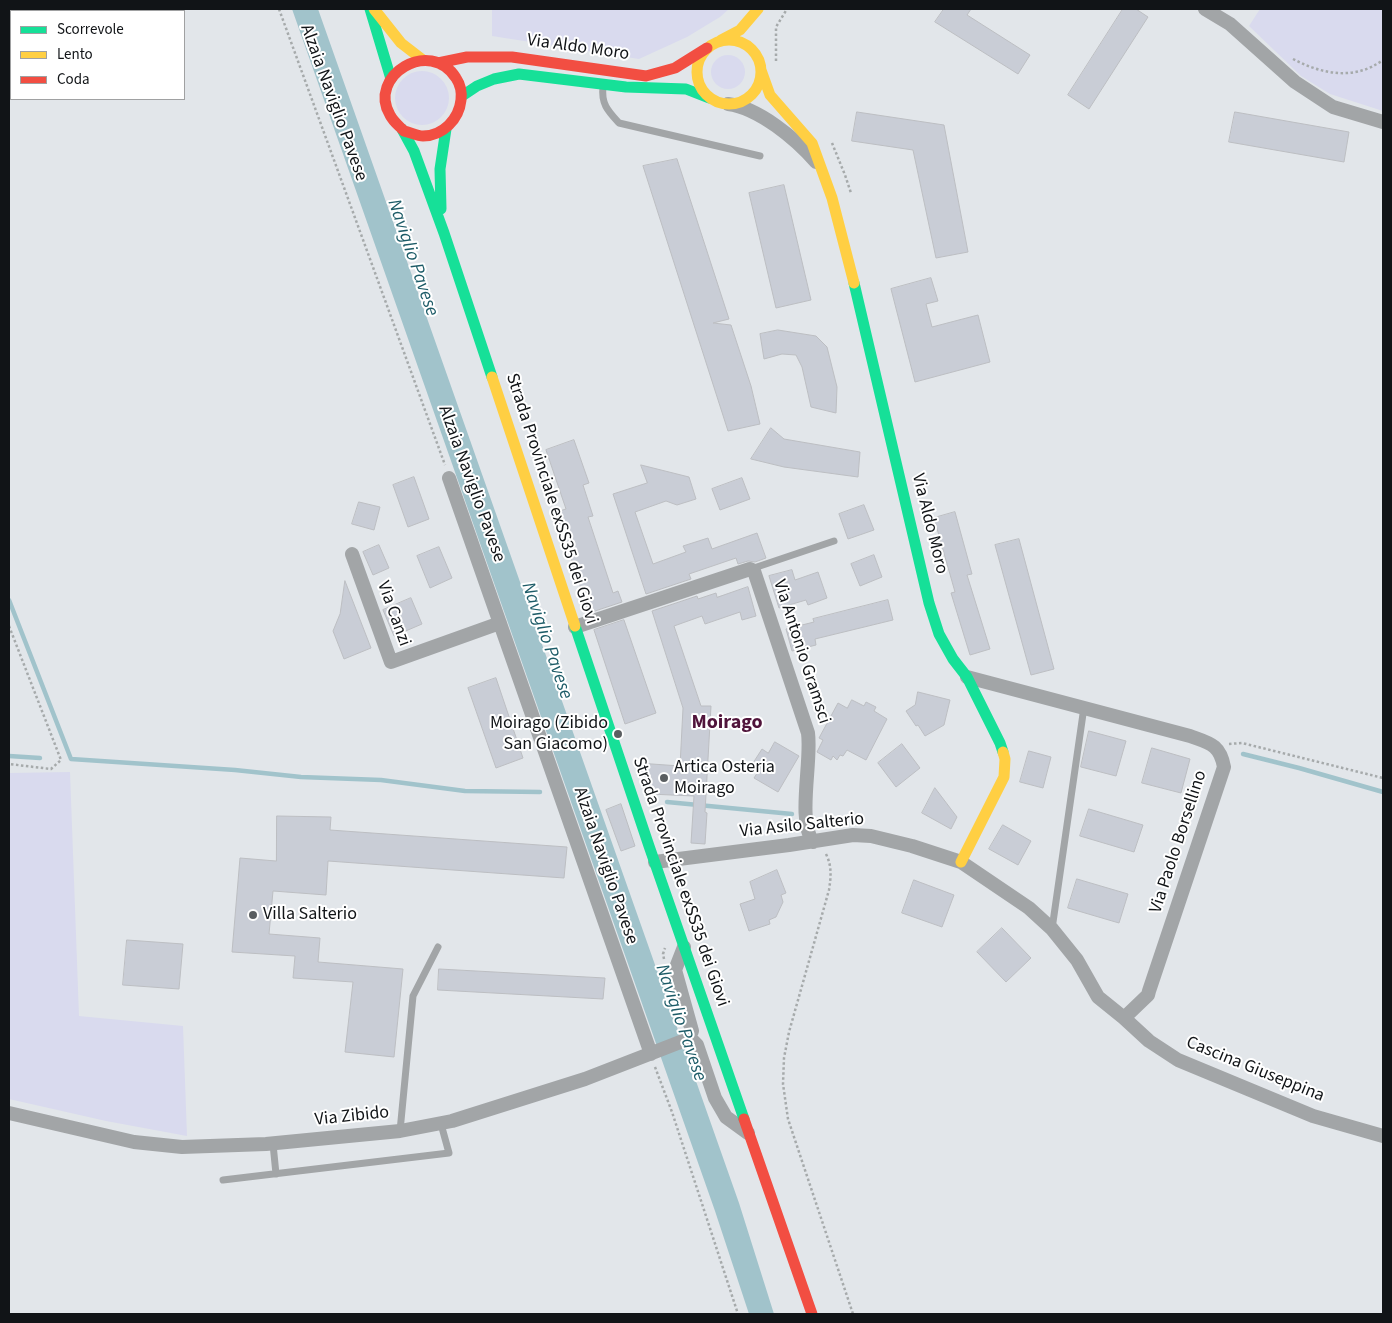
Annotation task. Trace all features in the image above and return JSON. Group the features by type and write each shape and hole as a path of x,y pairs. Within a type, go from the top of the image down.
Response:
{"main road":[{"path":"370,9 391,79"},
{"path":"374,9 401,43 423,60"},
{"path":"757,24 759,9"},
{"path":"756,41 761,70 759,82 753,93 742,101 728,104 709,98 700,88 696,74 698,60 707,48 740,30 759,9"},
{"path":"721,40 742,42 758,58"},
{"name":"Via Aldo Moro","path":"438,62 468,57 512,58 646,76 680,65 707,48"},
{"path":"404,131 413,135 436,134 446,128 456,118 462,96 457,80 452,72 438,62 423,60 404,65 391,79 387,87 386,104 392,119 404,131 412,147 444,232"},
{"name":"Via Aldo Moro","path":"761,70 770,95 808,137 824,173 846,253 929,603 939,634 953,659 967,677 1000,743 1005,759 1004,777 961,862"},
{"name":"Via Aldo Moro","path":"462,96 477,86 494,79 512,74 532,74 626,87 686,89 698,92 709,98"},
{"path":"444,232 440,171 446,128"},
{"name":"Strada Provinciale exSS35 dei Giovi","path":"444,232 575,627 812,1314"}],"street":[{"path":"1206,9 1230,24 1295,82 1325,102 1383,122"},
{"name":"Via Aldo Moro","path":"728,104 748,109 784,133 806,151 824,173"},
{"name":"Alzaia Naviglio Pavese","path":"450,478 651,1054"},
{"name":"Via Canzi","path":"352,554 391,662 500,623"},
{"name":"Via Antonio Gramsci","path":"575,627 750,569 754,571 802,715 809,742 805,805 809,835 813,842"},
{"path":"967,677 1190,736 1212,743 1218,748"},
{"name":"Via Paolo Borsellino","path":"1124,1018 1148,995 1224,766 1218,748"},
{"name":"Via Asilo Salterio","path":"655,862 853,836 871,836 912,846 961,862 1029,908 1052,929 1077,960 1098,997 1124,1018"},
{"path":"684,947 674,970 692,1031 688,1039 693,1040 696,1045 716,1098 726,1117 748,1133"},
{"name":"Cascina Giuseppina","path":"1124,1018 1149,1041 1178,1060 1313,1116 1383,1136"},
{"name":"Via Zibido","path":"9,1113 93,1134 144,1143 182,1147 273,1144 400,1131 441,1124 585,1078 688,1039"}],"lane":[{"path":"603,84 602,95 607,110 619,123 760,156"},
{"path":"750,569 834,541"},
{"path":"1052,929 1084,707"},
{"path":"400,1131 413,996 438,947"},
{"path":"223,1180 449,1153 441,1124"},
{"path":"273,1144 276,1174"}],"path":[{"name":"Alzaia Naviglio Pavese","path":"278,9 450,478"},
{"path":"777,70 775,51 776,27 787,9"},
{"path":"1292,59 1310,68 1330,73 1349,74 1368,68 1383,60"},
{"path":"828,138 834,145 851,193"},
{"path":"9,626 61,760 51,769 9,764"},
{"path":"1218,748 1223,745 1242,743 1383,778"},
{"path":"813,842 824,851 830,862 832,873 830,890 789,1032 784,1058 783,1084 788,1119 853,1314"},
{"path":"665,946 663,954 665,962"},
{"path":"651,1054 672,1112 738,1314"}],"shaded area":[{"path":"292,9 318,9 739,1203 774,1314 749,1314 715,1211"},
{"path":"492,9 729,9 720,17 687,37 639,59 492,36"},
{"path":"1260,9 1383,9 1383,111 1330,94 1301,76 1249,26"},
{"path":"728,55 735,56 740,60 744,65 744,79 740,84 735,88 728,89 721,88 716,84 712,79 711,72 712,65 716,60 721,56"},
{"path":"422,71 432,73 441,79 447,88 449,98 447,108 441,117 432,123 422,125 412,123 403,117 397,108 395,98 397,88 403,79 412,73"},
{"path":"70,772 79,1016 183,1026 187,1136 106,1121 9,1099 9,773"}],"building":[{"path":"944,9 971,9 967,15 1030,55 1018,74 935,22"},
{"path":"1123,9 1136,9 1148,17 1089,109 1068,95"},
{"path":"857,112 944,125 968,252 936,258 913,150 852,141"},
{"path":"1235,112 1349,132 1344,162 1229,142"},
{"path":"677,159 729,319 713,323 731,325 751,386 760,424 728,431 643,166"},
{"path":"784,185 811,300 776,308 749,193"},
{"path":"931,278 938,301 926,304 932,327 978,315 990,362 915,382 891,289"},
{"path":"778,330 816,336 827,347 837,387 836,413 811,407 802,367 796,355 782,354 764,359 760,334"},
{"path":"771,428 784,439 860,452 858,477 784,467 751,459"},
{"path":"574,440 589,483 583,485 593,516 588,517 613,593 618,591 622,602 589,613 556,512 566,509 546,450"},
{"path":"641,465 689,477 696,499 677,505 666,501 635,512 653,564 686,552 683,546 708,538 712,549 757,533 766,558 755,562 748,561 738,564 736,558 689,574 691,579 646,594 613,494 647,483"},
{"path":"414,477 429,519 408,527 393,485"},
{"path":"742,478 750,499 720,510 712,489"},
{"path":"359,502 380,507 374,530 352,524"},
{"path":"864,505 874,530 848,539 839,514"},
{"path":"955,512 972,574 967,575 990,649 970,655 951,593 955,592 934,518"},
{"path":"1019,539 1054,669 1031,675 995,545"},
{"path":"379,545 389,568 373,575 363,552"},
{"path":"439,547 452,578 430,588 417,556"},
{"path":"874,555 882,577 860,586 851,564"},
{"path":"792,570 795,580 818,572 827,598 808,605 806,600 779,608 769,576"},
{"path":"345,581 371,648 344,659 333,631 340,614"},
{"path":"748,587 756,616 742,620 740,612 705,624 702,616 674,626 701,706 711,706 705,844 691,843 694,796 649,794 638,763 680,766 683,708 652,611 697,596 698,599 716,593 717,597"},
{"path":"411,598 422,624 394,636 383,610"},
{"path":"888,600 893,620 815,639 816,645 792,651 786,629 814,622 813,619"},
{"path":"624,620 656,713 625,724 594,630"},
{"path":"496,678 523,758 496,768 468,688"},
{"path":"918,692 950,700 944,725 925,736 906,711 915,705"},
{"path":"852,700 864,706 866,702 876,707 874,711 887,719 866,760 847,750 837,760 833,756 831,760 817,752 823,740 819,738 838,703 847,708"},
{"path":"1089,731 1126,741 1116,776 1081,767"},
{"path":"775,742 799,756 778,792 754,778 761,767 753,763 762,749 768,753"},
{"path":"902,744 920,768 896,787 878,763"},
{"path":"1152,748 1190,759 1181,793 1142,783"},
{"path":"1029,751 1051,757 1043,788 1020,782"},
{"path":"935,788 957,817 951,829 922,813"},
{"path":"621,804 635,846 621,851 606,810"},
{"path":"1089,809 1143,825 1134,852 1080,836"},
{"path":"277,816 331,817 330,830 567,847 564,878 328,861 326,895 273,891 269,934 320,938 318,962 403,969 394,1057 345,1052 353,982 293,978 295,956 232,952 240,858 276,861"},
{"path":"1003,825 1031,841 1018,865 989,849"},
{"path":"777,870 786,893 781,895 783,902 776,917 769,920 770,924 749,931 740,904 755,899 750,882"},
{"path":"1077,879 1128,894 1119,923 1068,908"},
{"path":"914,880 954,895 942,927 902,913"},
{"path":"1002,928 1031,958 1006,982 977,952"},
{"path":"127,940 183,944 179,989 123,985"},
{"path":"439,969 605,978 603,999 438,990"}],"waterway":[{"path":"9,600 71,759 235,770 301,777 381,780 465,791 540,792"},
{"path":"1243,754 1383,792"},
{"path":"9,756 40,758"},
{"path":"667,802 792,814"}],"traffic: fast":[{"path":"370,9 391,79"},
{"path":"462,96 477,86 494,79 519,74 626,87 686,89 709,98"},
{"path":"402,129 414,151 444,233 492,377"},
{"path":"441,209 440,169 446,129"},
{"path":"854,283 929,603 939,634 953,659 967,677 1003,752"},
{"path":"575,626 744,1119"}],"traffic: slow":[{"path":"374,9 401,43 423,60"},
{"path":"721,40 740,30 758,9"},
{"path":"723,40 735,40 752,49 759,60 761,72 759,84 752,95 735,104 723,104 711,99 702,90 697,78 697,66 702,54 711,45 723,40"},
{"path":"761,70 770,95 812,143 832,198 854,283"},
{"path":"492,377 575,626"},
{"path":"961,862 1004,777 1005,759 1003,752"}],"traffic: jam":[{"path":"438,63 467,57 512,57 646,76 675,68 707,48"},
{"path":"402,129 391,117 385,101 387,87 394,75 405,66 418,61 431,61 445,66 460,85 461,100 457,114 449,125 437,133 421,136 404,131"},
{"path":"744,1119 812,1314"}],"place":[{"name":"Moirago (Zibido San Giacomo)","path":"618,734"},
{"name":"Artica Osteria Moirago","path":"664,778"},
{"name":"Villa Salterio","path":"253,915"}],"district":[{"name":"Moirago","path":"727,724"}],"water label":[{"name":"Naviglio Pavese","path":"412,258"},
{"name":"Naviglio Pavese","path":"546,641"},
{"name":"Naviglio Pavese","path":"680,1023"}]}
